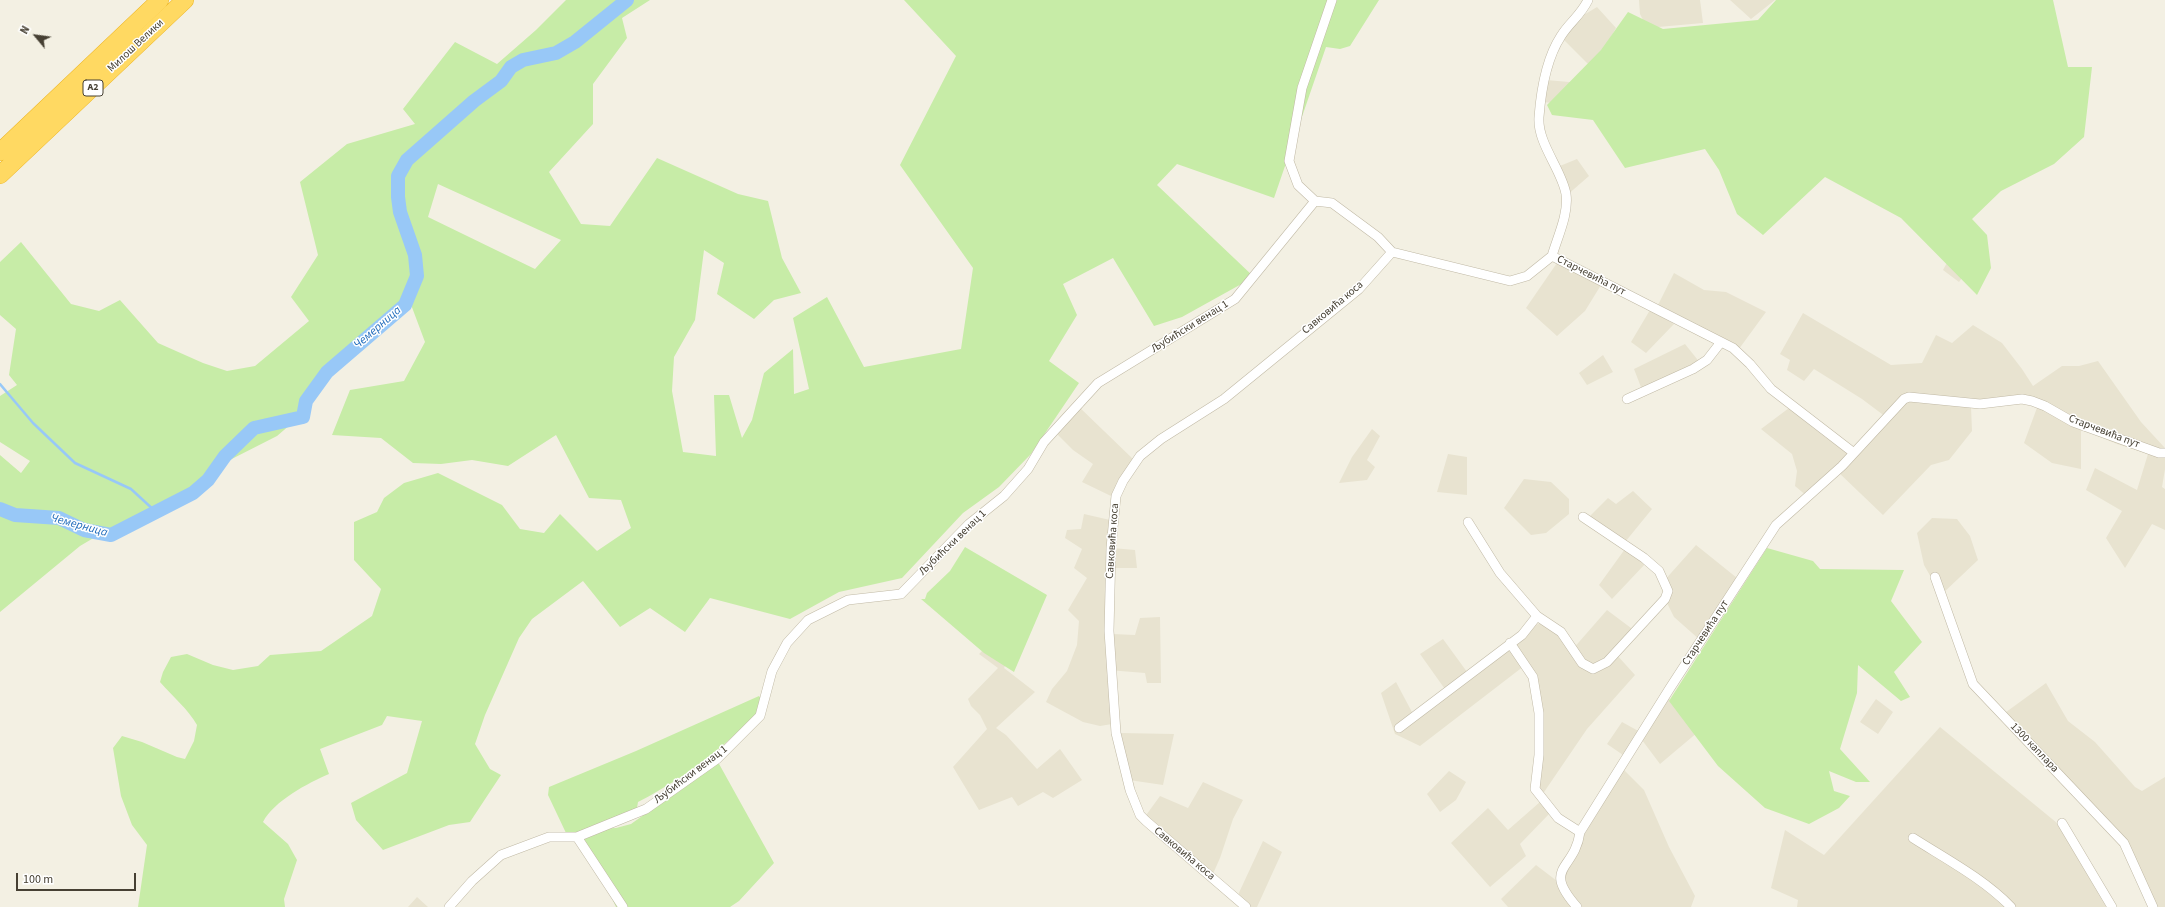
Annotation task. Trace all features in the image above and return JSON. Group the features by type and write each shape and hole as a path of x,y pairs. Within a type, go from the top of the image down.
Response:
{"highway":[{"name":"Милош Велики","path":"0,152 160,0"},
{"name":"Милош Велики","path":"0,175 185,0"}],"street":[{"path":"1332,0 1302,88 1289,161 1298,185 1315,201 1332,204 1378,237 1392,252 1510,281 1527,276 1552,256"},
{"name":"Старчевића пут","path":"1588,0 1584,10 1561,35 1553,50 1542,91 1539,119 1540,132 1566,195 1563,218 1552,256 1733,348 1750,364 1771,389 1854,453"},
{"name":"Љубићски венац 1","path":"577,837 646,809 717,758 760,716 772,671 787,643 808,620 848,600 901,594 969,524 1004,496 1028,469 1044,442 1098,383 1235,298 1315,201"},
{"name":"Савковића коса","path":"1246,907 1146,821 1140,814 1130,790 1116,733 1108,631 1111,548 1116,496 1123,481 1140,456 1161,439 1224,399 1358,289 1392,252"},
{"path":"1627,399 1693,369 1706,360 1721,342"},
{"name":"Старчевића пут","path":"1577,907 1565,893 1560,882 1560,872 1574,851 1580,832 1670,688 1776,525 1854,453 1904,399 1909,397 1980,404 2022,399 2032,401 2074,422 2159,453 2165,453"},
{"path":"1468,522 1500,573 1537,616 1561,632 1582,663 1593,669 1607,662 1665,599 1668,591 1659,571 1644,558 1583,517"},
{"name":"1300 каплара","path":"1935,577 1973,684 2124,843 2153,907"},
{"path":"1399,728 1522,635 1537,616"},
{"path":"1510,643 1534,677 1539,713 1539,755 1536,789 1558,818 1580,832"},
{"path":"2062,823 2112,907"},
{"path":"449,907 472,880 501,854 549,837 577,837 623,907"},
{"path":"1914,838 1975,878 2003,899 2010,907"}],"shaded area":[{"path":"1639,0 1700,0 1703,23 1647,28 1640,14"},
{"path":"1730,0 1775,0 1751,19"},
{"path":"1597,7 1616,28 1593,69 1563,39 1582,16"},
{"path":"1546,80 1581,83 1578,105 1542,102"},
{"path":"1577,159 1589,176 1566,196 1555,168"},
{"path":"1950,257 1970,267 1959,282 1943,270"},
{"path":"1559,260 1601,285 1585,311 1557,336 1526,308"},
{"path":"1674,273 1704,290 1726,292 1766,312 1736,353 1702,338 1655,311"},
{"path":"1650,310 1674,324 1646,353 1631,342"},
{"path":"1803,313 1891,365 1922,363 1936,335 1952,343 1973,325 2002,343 2033,386 2062,366 2079,366 2098,361 2141,422 2165,448 2165,469 2162,487 2165,489 2165,530 2152,524 2125,568 2106,538 2122,511 2086,490 2095,468 2137,490 2148,454 2117,444 2081,429 2081,469 2052,463 2024,443 2038,405 2022,401 1971,407 1972,431 1949,460 1931,465 1883,515 1837,471 1886,417 1862,399 1814,369 1804,381 1787,370 1790,360 1780,354"},
{"path":"1685,344 1701,364 1644,395 1634,369"},
{"path":"1603,355 1613,372 1587,385 1579,373"},
{"path":"1075,403 1133,459 1133,463 1116,492 1112,548 1135,550 1137,568 1112,568 1112,634 1135,635 1140,618 1160,617 1161,683 1147,683 1145,673 1108,670 1112,724 1100,726 1083,722 1046,702 1052,689 1067,671 1077,645 1079,621 1068,610 1087,578 1074,568 1082,549 1065,538 1067,530 1081,529 1084,514 1110,520 1111,496 1082,482 1093,464 1073,450 1056,433"},
{"path":"1789,408 1825,437 1851,455 1808,497 1795,486 1797,471 1792,454 1761,429"},
{"path":"1372,429 1380,436 1367,460 1375,467 1367,480 1339,483 1352,457"},
{"path":"1448,454 1467,457 1467,495 1437,492"},
{"path":"1524,479 1551,482 1569,499 1569,514 1546,533 1531,535 1504,508"},
{"path":"1633,491 1652,509 1621,547 1585,521 1608,498 1616,504"},
{"path":"1932,518 1957,519 1970,536 1978,560 1941,595 1924,565 1917,533"},
{"path":"1696,545 1742,582 1700,640 1674,617 1667,603 1663,582"},
{"path":"1625,549 1646,563 1612,599 1599,585"},
{"path":"1607,610 1635,631 1616,654 1635,675 1587,729 1540,798 1535,717 1531,686 1524,666 1420,746 1395,734 1381,693 1396,682 1413,714 1447,692 1420,654 1443,639 1470,676 1528,628 1541,623 1560,634 1572,650"},
{"path":"1020,635 1004,668 1035,692 996,728 1006,735 1037,769 1060,749 1082,780 1053,798 1043,792 1018,806 1012,797 979,810 953,767 987,729 980,715 971,706 968,699 998,668 979,654 982,651"},
{"path":"2046,683 2068,721 2095,742 2135,787 2142,791 2165,777 2165,907 2148,907 2126,855 2105,824 2002,715"},
{"path":"1666,695 1698,732 1660,764 1642,740"},
{"path":"1876,699 1893,712 1878,734 1860,722"},
{"path":"1622,722 1642,733 1626,757 1607,744"},
{"path":"1940,727 2057,823 2106,907 1797,907 1798,900 1771,888 1785,830 1824,855"},
{"path":"1120,733 1174,734 1163,785 1129,780"},
{"path":"1623,769 1644,790 1669,847 1695,896 1691,907 1508,907 1501,899 1536,865 1557,881"},
{"path":"1449,771 1466,782 1456,800 1440,812 1427,794"},
{"path":"1203,782 1243,800 1233,819 1220,858 1212,876 1144,818 1160,796 1188,808"},
{"path":"1540,802 1551,812 1520,844 1526,856 1490,887 1451,843 1488,808 1508,830"},
{"path":"1263,841 1282,852 1257,907 1248,907 1237,897"},
{"path":"417,897 428,907 408,907"}],"green space":[{"path":"566,0 650,0 622,18 627,38 593,84 593,124 549,172 581,224 610,226 657,158 738,194 768,201 782,258 801,293 774,300 754,319 717,294 724,263 704,250 695,320 674,357 672,391 683,452 716,456 714,395 729,395 742,438 752,420 764,373 793,349 794,394 809,389 793,318 827,297 864,367 961,349 973,268 900,165 956,56 904,0 1379,0 1350,46 1340,49 1326,47 1274,198 1177,164 1157,185 1254,277 1182,317 1154,326 1113,258 1063,284 1077,315 1049,361 1079,383 1031,454 999,487 963,513 902,578 839,592 790,619 710,598 685,632 650,608 620,627 583,581 532,619 519,638 485,715 475,744 490,769 501,775 470,822 449,825 383,850 356,820 351,803 407,773 422,721 387,716 382,725 320,749 329,774 311,782 283,800 268,814 263,822 288,844 297,860 284,899 285,907 138,907 147,845 132,825 121,796 113,748 122,736 142,742 185,759 194,741 197,725 185,708 160,682 163,672 171,657 187,654 213,665 233,670 258,666 270,655 321,651 372,616 381,589 354,560 354,522 377,512 384,498 404,483 438,473 502,505 520,529 544,533 560,514 597,551 631,528 621,500 589,498 556,435 508,466 472,460 441,464 413,463 381,438 332,435 350,390 404,381 425,342 410,302 381,333 321,384 298,418 277,436 214,468 188,496 107,530 80,546 0,612 0,455 21,473 30,461 0,442 0,396 17,385 9,375 16,329 0,315 0,262 21,242 71,304 99,311 120,300 158,343 203,363 227,371 255,366 309,321 291,297 318,255 300,182 347,144 415,124 403,109 455,42 497,64 536,30","holes":["438,184 561,240 535,269 428,217"]},
{"path":"1776,0 2053,0 2068,67 2092,67 2084,137 2054,164 2001,191 1972,219 1987,235 1991,268 1977,295 1901,218 1825,177 1763,235 1737,214 1719,170 1705,149 1625,168 1593,120 1552,115 1547,105 1601,50 1628,12 1663,29 1758,20"},
{"path":"965,547 1047,595 1014,672 984,653 921,599 925,599 927,593 950,571"},
{"path":"1767,548 1813,561 1820,569 1904,570 1891,601 1922,642 1894,672 1910,697 1901,701 1858,665 1857,693 1840,749 1870,782 1856,782 1829,771 1834,791 1850,796 1839,808 1809,824 1765,808 1718,766 1669,701"},
{"path":"759,696 762,700 759,716 695,767 638,802 637,808 593,829 616,828 631,824 718,762 774,863 739,901 730,907 616,907 601,875 574,832 566,833 548,795 549,787 636,751"}],"waterway":[{"name":"Чемерница","path":"0,509 15,515 59,518 84,530 111,535 193,493 208,480 225,456 254,428 303,417 306,401 327,372 405,305 417,276 415,255 400,212 398,197 398,176 407,160 474,101 501,81 511,67 523,60 556,53 575,42 627,0"},
{"path":"0,384 33,423 75,463 131,489 156,512"}]}
